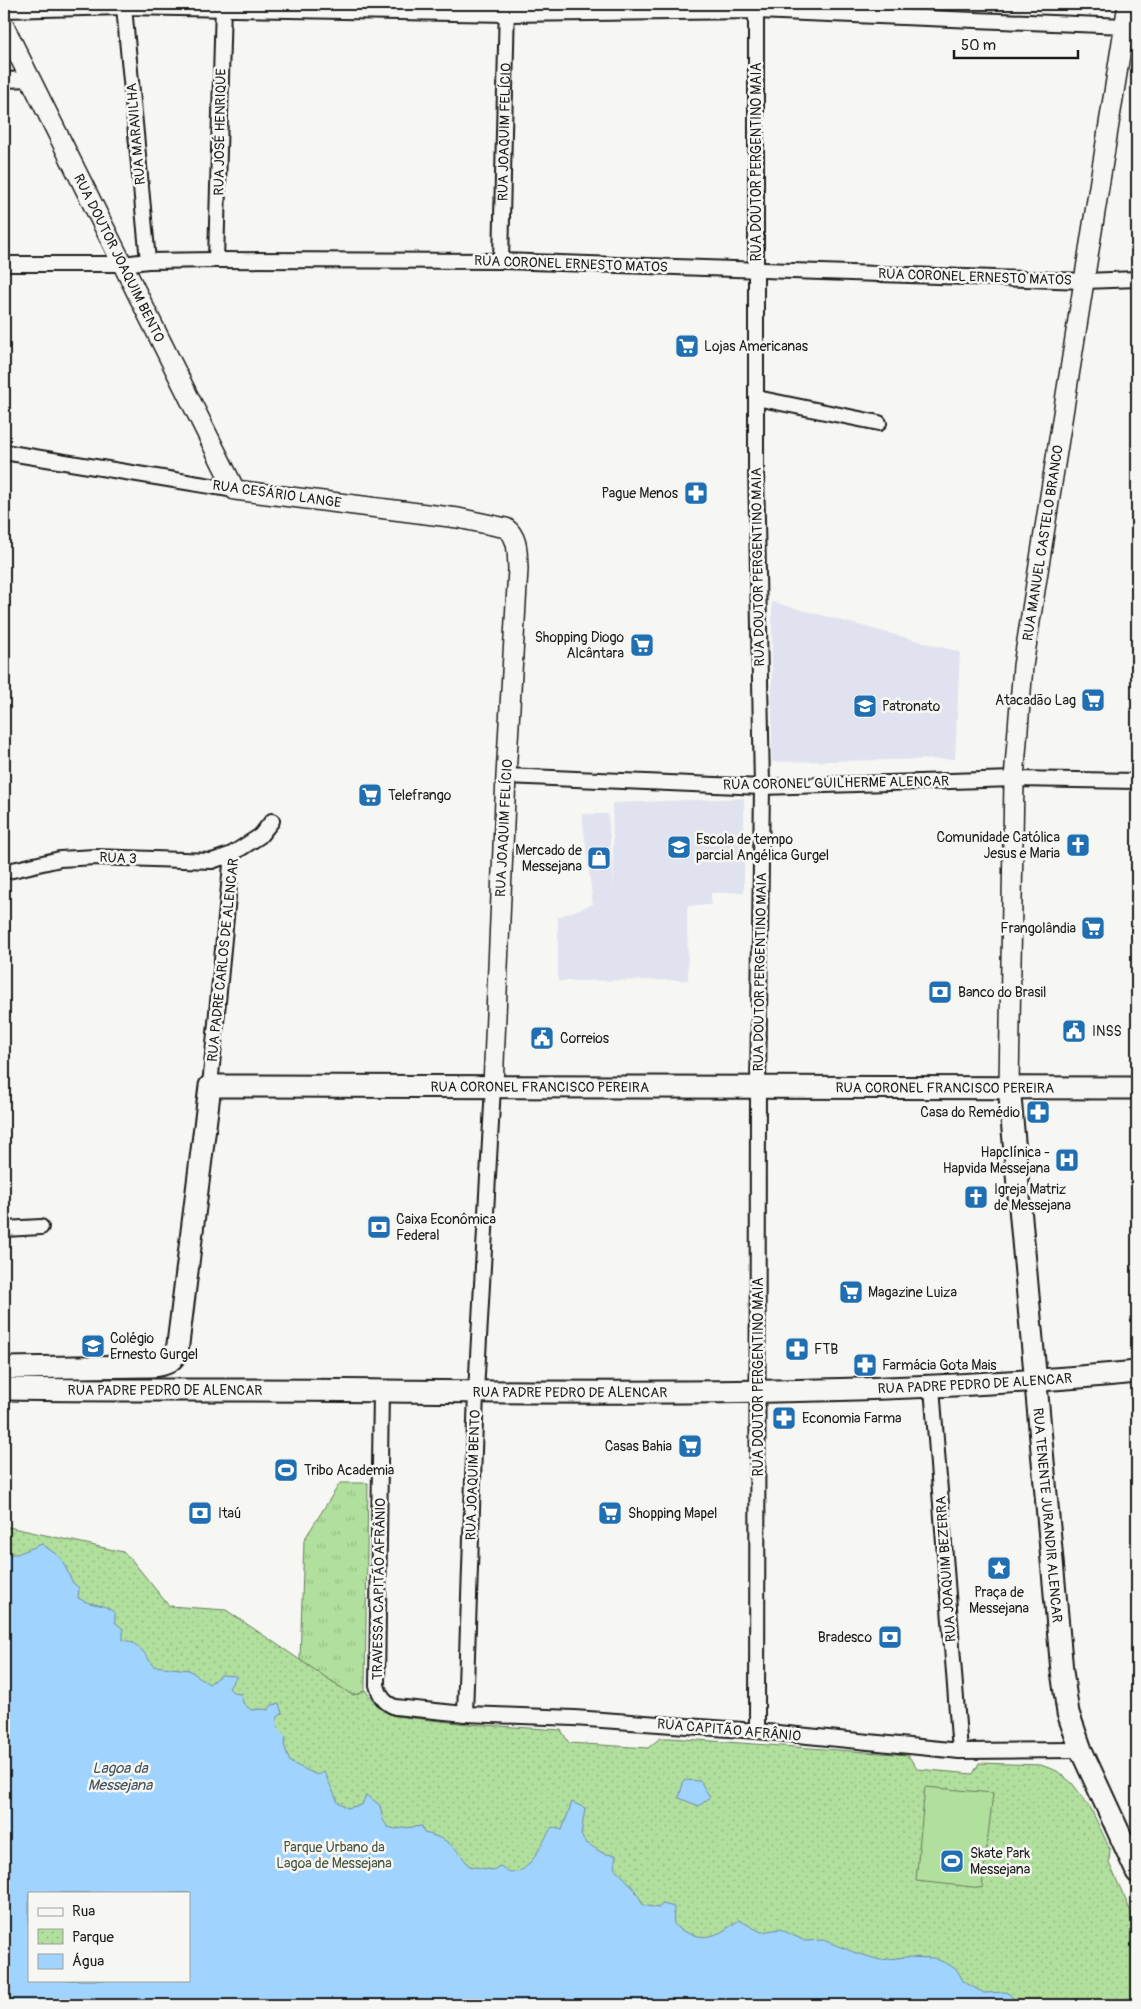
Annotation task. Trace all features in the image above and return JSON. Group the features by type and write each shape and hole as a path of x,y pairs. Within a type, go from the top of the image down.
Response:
{"main road":[{"name":"RUA MANUEL CASTELO BRANCO","path":"1009,1086 1014,779 1023,666 1084,281 1131,28 1128,4"},
{"name":"RUA DOUTOR JOAQUIM BENTO","path":"4,26 235,490"},
{"name":"RUA CESÁRIO LANGE","path":"235,490 458,518 506,528 512,532 516,541 518,568"},
{"name":"RUA JOAQUIM FELÍCIO","path":"493,1087 506,776 518,568"},
{"name":"RUA CORONEL FRANCISCO PEREIRA","path":"210,1086 758,1088 1009,1086 1137,1088"},
{"name":"RUA PADRE PEDRO DE ALENCAR","path":"4,1368 151,1366 168,1363 177,1352 210,1086"},
{"name":"RUA TENENTE JURANDIR ALENCAR","path":"1009,1086 1062,1671 1068,1713 1081,1750 1137,1872"},
{"name":"RUA PADRE PEDRO DE ALENCAR","path":"4,1389 759,1392 1036,1382 1137,1372"}],"street":[{"path":"4,10 124,7 756,8 1131,28"},
{"name":"RUA MARAVILHA","path":"124,7 148,261"},
{"name":"RUA JOSÉ HENRIQUE","path":"216,260 223,7"},
{"name":"RUA DOUTOR PERGENTINO MAIA","path":"756,8 756,467 762,787 758,1088 758,1731"},
{"name":"RUA JOAQUIM FELÍCIO","path":"501,261 507,9"},
{"path":"4,80 31,79"},
{"name":"RUA CORONEL ERNESTO MATOS","path":"4,264 123,264 148,261 216,260 501,261 1084,281 1137,279"},
{"path":"757,398 879,424"},
{"name":"RUA CESÁRIO LANGE","path":"4,452 235,490"},
{"name":"RUA CORONEL GUILHERME ALENCAR","path":"506,776 762,787 1014,779 1137,781"},
{"name":"RUA PADRE CARLOS DE ALENCAR","path":"210,1086 232,854 260,836 272,822"},
{"name":"RUA 3","path":"4,872 60,859 96,857 212,862 232,854"},
{"name":"RUA JOAQUIM BENTO","path":"465,1714 476,1392 493,1087"},
{"path":"4,1229 41,1227"},
{"name":"RUA JOAQUIM BEZERRA","path":"932,1387 960,1751"},
{"name":"TRAVESSA CAPITÃO AFRÂNIO","path":"381,1390 378,1685 381,1697"},
{"name":"RUA CAPITÃO AFRÂNIO","path":"381,1697 388,1704 395,1706 465,1714 574,1718 758,1731 960,1751 1081,1750"}],"shaded area":[{"name":"Patronato","path":"772,602 960,652 955,759 772,762"},
{"path":"744,798 744,892 711,893 711,905 687,906 688,980 558,981 558,917 593,904 582,814 608,814 614,889 612,803"}],"green space":[{"path":"340,1483 368,1483 365,1690 359,1694 352,1695 300,1660 304,1540"},
{"name":"Parque Urbano da Lagoa de Messejana","path":"4,1526 123,1552 131,1559 169,1606 226,1610 352,1695 359,1694 365,1690 381,1709 395,1716 467,1724 561,1730 569,1743 648,1748 660,1738 670,1738 908,1755 917,1769 973,1774 979,1763 1041,1765 1057,1771 1072,1783 1090,1807 1110,1849 1109,1863 1137,1925 1137,2005 4,2005"},
{"path":"925,1787 993,1793 982,1888 916,1881"}],"water":[{"name":"Lagoa da Messejana","path":"42,1544 61,1558 73,1583 79,1588 78,1598 88,1603 106,1607 115,1613 115,1622 123,1629 123,1640 137,1646 153,1666 189,1670 209,1684 221,1675 237,1676 229,1688 234,1693 241,1694 243,1703 251,1710 268,1710 272,1705 279,1704 282,1713 277,1718 278,1729 286,1737 284,1745 290,1762 317,1775 324,1772 338,1802 347,1808 362,1805 366,1795 380,1805 383,1820 388,1827 395,1829 422,1826 424,1833 450,1844 469,1866 493,1870 500,1866 510,1872 524,1869 535,1856 552,1827 562,1830 572,1802 585,1808 581,1835 585,1842 604,1854 616,1855 614,1868 631,1885 643,1905 658,1908 663,1904 674,1907 675,1925 678,1929 693,1935 708,1936 720,1933 739,1920 761,1932 780,1929 805,1941 823,1940 880,1960 906,1957 934,1958 957,1970 964,1982 984,1993 1007,1992 1021,2002 1022,2005 4,2005 4,1554 17,1554"},
{"path":"684,1780 700,1781 710,1797 699,1806 679,1798"}],"place":[{"name":"Lojas Americanas","path":"687,346"},
{"name":"Pague Menos","path":"696,493"},
{"name":"Shopping Diogo Alcântara","path":"642,645"},
{"name":"Atacadão Lag","path":"1093,700"},
{"name":"Patronato","path":"865,706"},
{"name":"Telefrango","path":"370,795"},
{"name":"Comunidade Católica Jesus e Maria","path":"1078,845"},
{"name":"Escola de tempo parcial Angélica Gurgel","path":"679,847"},
{"name":"Mercado de Messejana","path":"599,858"},
{"name":"Frangolândia","path":"1093,928"},
{"name":"Banco do Brasil","path":"940,992"},
{"name":"INSS","path":"1074,1031"},
{"name":"Correios","path":"542,1038"},
{"name":"Casa do Remédio","path":"1038,1112"},
{"name":"Hapclínica - Hapvida Messejana","path":"1067,1160"},
{"name":"Igreja Matriz de Messejana","path":"976,1197"},
{"name":"Caixa Econômica Federal","path":"379,1227"},
{"name":"Magazine Luiza","path":"851,1292"},
{"name":"Colégio Ernesto Gurgel","path":"93,1346"},
{"name":"FTB","path":"797,1349"},
{"name":"Farmácia Gota Mais","path":"865,1365"},
{"name":"Economia Farma","path":"784,1418"},
{"name":"Casas Bahia","path":"690,1446"},
{"name":"Tribo Academia","path":"286,1470"},
{"name":"Itaú","path":"200,1513"},
{"name":"Shopping Mapel","path":"610,1513"},
{"name":"Praça de Messejana","path":"999,1568"},
{"name":"Bradesco","path":"890,1637"},
{"name":"Skate Park Messejana","path":"952,1861"}]}
